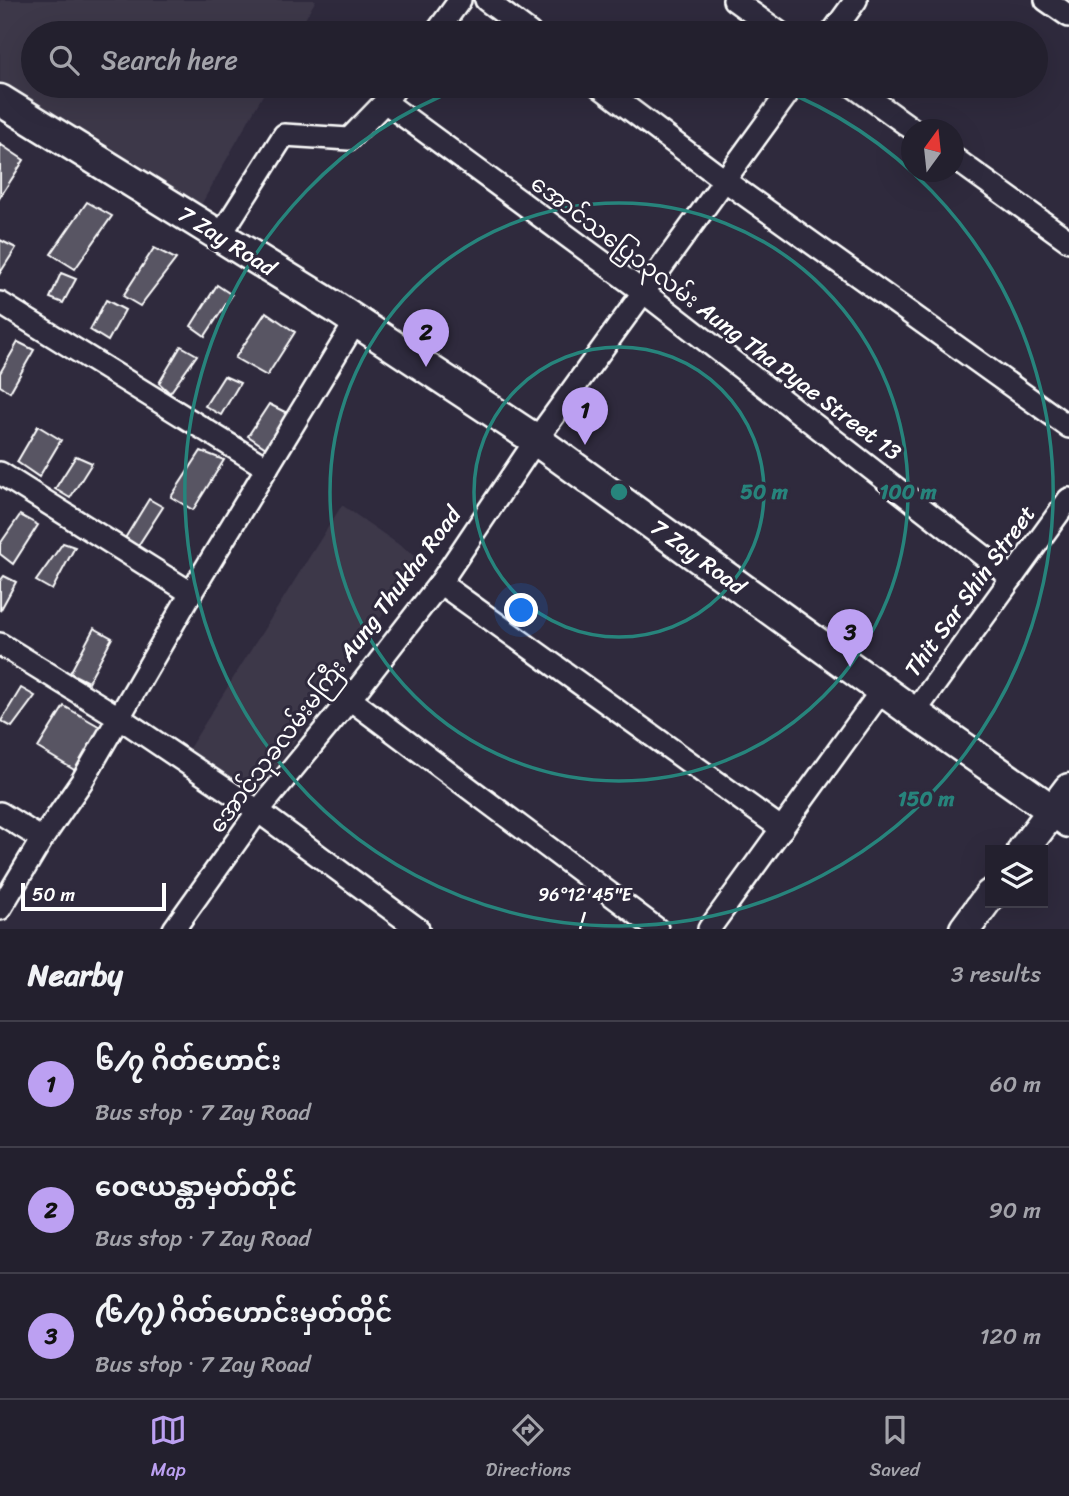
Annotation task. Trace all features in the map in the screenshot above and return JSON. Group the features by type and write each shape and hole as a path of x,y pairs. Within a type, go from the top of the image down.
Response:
{"street":[{"path":"445,21 460,0"},
{"path":"485,0 514,21"},
{"path":"734,0 763,21"},
{"path":"841,21 856,0"},
{"path":"1046,0 1069,16"},
{"path":"220,236 284,135 349,139 387,98"},
{"name":"အောင်သပြေ၁၃လမ်း Aung Tha Pyae Street 13","path":"396,98 1012,578"},
{"path":"615,98 724,180 1069,427"},
{"name":"အောင်သုခလမ်းမကြီး Aung Thukha Road","path":"174,929 258,811 440,583 536,440 784,98"},
{"path":"870,98 901,121"},
{"name":"7 Zay Road","path":"0,100 356,321 536,440 914,713 1064,807"},
{"path":"964,165 1069,241"},
{"path":"0,303 267,468"},
{"path":"0,909 82,781 191,593 356,321"},
{"path":"0,473 191,593"},
{"name":"Thit Sar Shin Street","path":"914,713 1069,499"},
{"path":"440,583 782,829"},
{"path":"0,644 120,718 258,811 418,929"},
{"path":"709,929 882,690"},
{"path":"350,699 657,929"},
{"path":"1028,845 1064,807"},
{"path":"0,813 43,839"},
{"path":"965,929 985,902"}],"shaded area":[{"path":"0,0 316,0 304,21 21,21 21,94 0,81"},
{"path":"28,98 261,98 201,205"},
{"path":"342,505 421,560 255,798 188,750"}],"building":[{"path":"0,144 24,160 0,197"},
{"path":"87,202 112,216 75,269 51,254"},
{"path":"0,240 16,248 0,273"},
{"path":"154,248 176,259 140,306 123,296"},
{"path":"61,273 76,279 63,303 50,298"},
{"path":"217,285 232,295 205,336 191,326"},
{"path":"106,300 125,310 108,341 90,330"},
{"path":"266,312 295,332 267,376 235,358"},
{"path":"18,342 34,350 10,392 0,386 0,373"},
{"path":"181,346 197,355 170,393 159,383"},
{"path":"224,376 240,383 221,415 205,406"},
{"path":"269,404 287,413 266,448 248,436"},
{"path":"38,426 61,440 39,477 17,462"},
{"path":"201,451 224,460 193,510 171,497"},
{"path":"76,456 92,463 70,498 55,489"},
{"path":"149,499 163,507 136,549 119,548"},
{"path":"20,515 38,525 13,564 0,554 0,544"},
{"path":"63,543 75,547 52,590 36,581"},
{"path":"4,576 16,582 0,611 0,581"},
{"path":"94,628 112,638 88,682 70,673"},
{"path":"21,688 35,696 12,727 1,721"},
{"path":"64,706 102,728 76,771 38,748"}],"place":[{"name":"ဝေဇယန္တာမှတ်တိုင်","path":"426,367"},
{"name":"၆/၇ ဂိတ်ဟောင်း","path":"585,445"},
{"name":"(၆/၇) ဂိတ်ဟောင်းမှတ်တိုင်","path":"850,667"}]}
